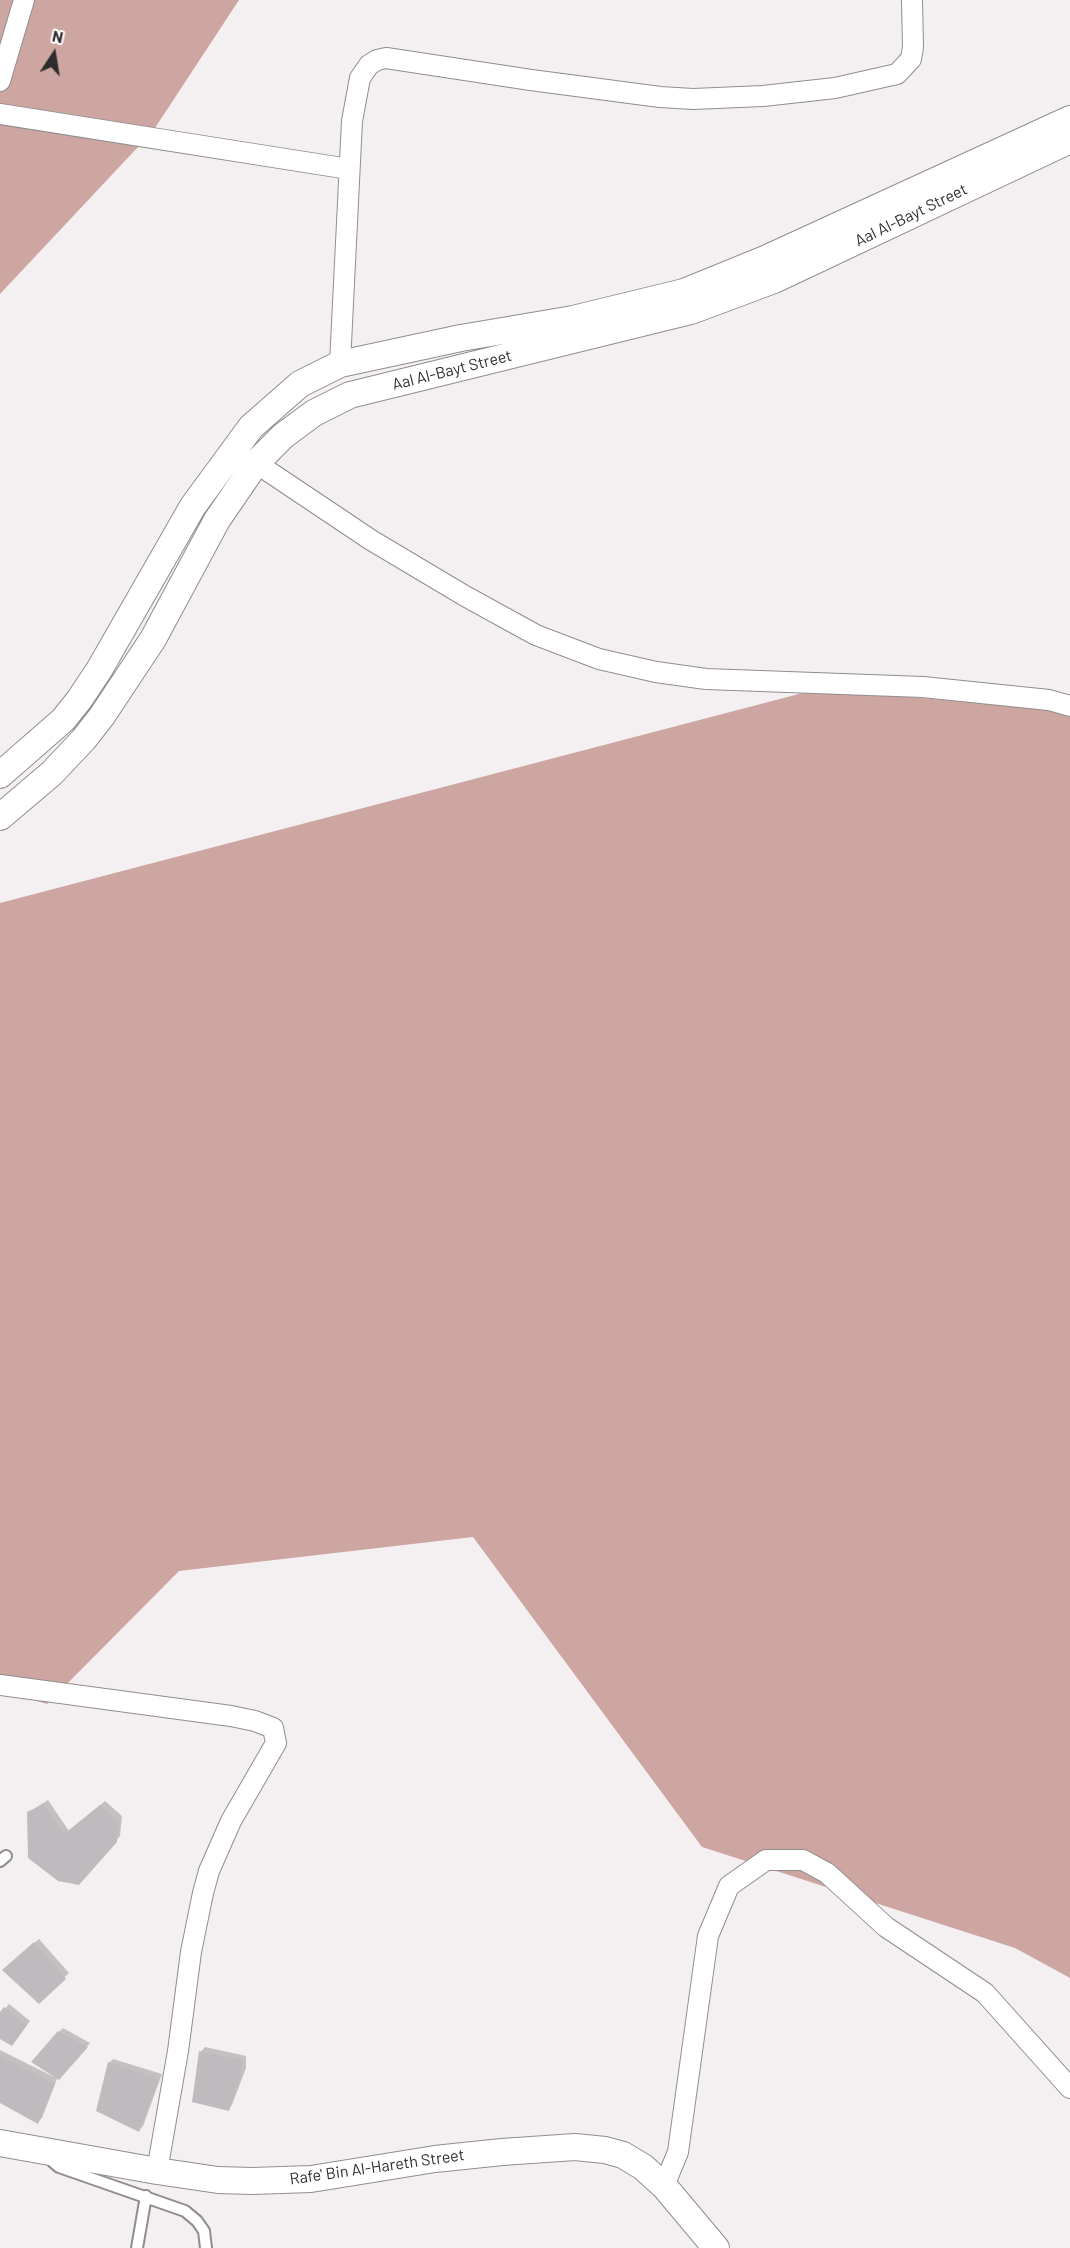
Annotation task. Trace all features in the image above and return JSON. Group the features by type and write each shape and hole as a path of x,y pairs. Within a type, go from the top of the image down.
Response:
{"street":[{"path":"0,81 24,0"},
{"path":"340,364 349,169 356,92 364,72 377,60 386,58 660,97 693,99 773,95 836,88 897,74 911,59 914,47 912,0"},
{"path":"0,114 349,169"},
{"name":"Aal Al-Bayt Street","path":"0,775 63,720 79,700 99,670 194,506 246,432 300,384 340,364 461,338 573,319 684,292 765,259 1070,119"},
{"name":"Aal Al-Bayt Street","path":"0,817 52,773 102,716 153,639 217,520 256,463 295,427 314,413 350,395 690,311 774,280 1070,140"},
{"path":"256,463 370,540 465,596 536,635 599,659 656,672 706,679 923,687 1049,700 1070,706"},
{"path":"0,1685 231,1716 273,1728 276,1743 231,1821 209,1871 203,1893 191,1952 157,2171"},
{"path":"664,2186 678,2152 708,1936 729,1887 766,1860 803,1860 827,1873 886,1927 985,1993 1070,2088"},
{"name":"Rafe' Bin Al-Hareth Street","path":"0,2142 157,2171 236,2181 311,2179 462,2156 575,2147 605,2150 622,2155 643,2168 664,2186 717,2248"}],"lane":[{"path":"51,2152 51,2158 58,2167 185,2211 197,2221 204,2231 206,2248"},
{"path":"137,2248 146,2196"}],"shaded area":[{"path":"0,0 239,0 153,131 0,294"},
{"path":"818,689 1070,711 1070,1978 1015,1948 702,1847 473,1537 179,1571 47,1704 0,1690 0,903"}],"building":[{"path":"44,1804 64,1834 100,1805 118,1820 117,1842 79,1885 58,1881 28,1858 27,1812"},
{"path":"34,1942 66,1979 39,2004 2,1970"},
{"path":"4,2007 27,2025 12,2046 0,2039 0,2012"},
{"path":"58,2031 88,2047 59,2080 31,2062"},
{"path":"199,2051 243,2060 242,2073 229,2111 192,2102"},
{"path":"0,2056 55,2084 38,2124 0,2103"},
{"path":"108,2062 159,2079 139,2132 96,2111"}]}
